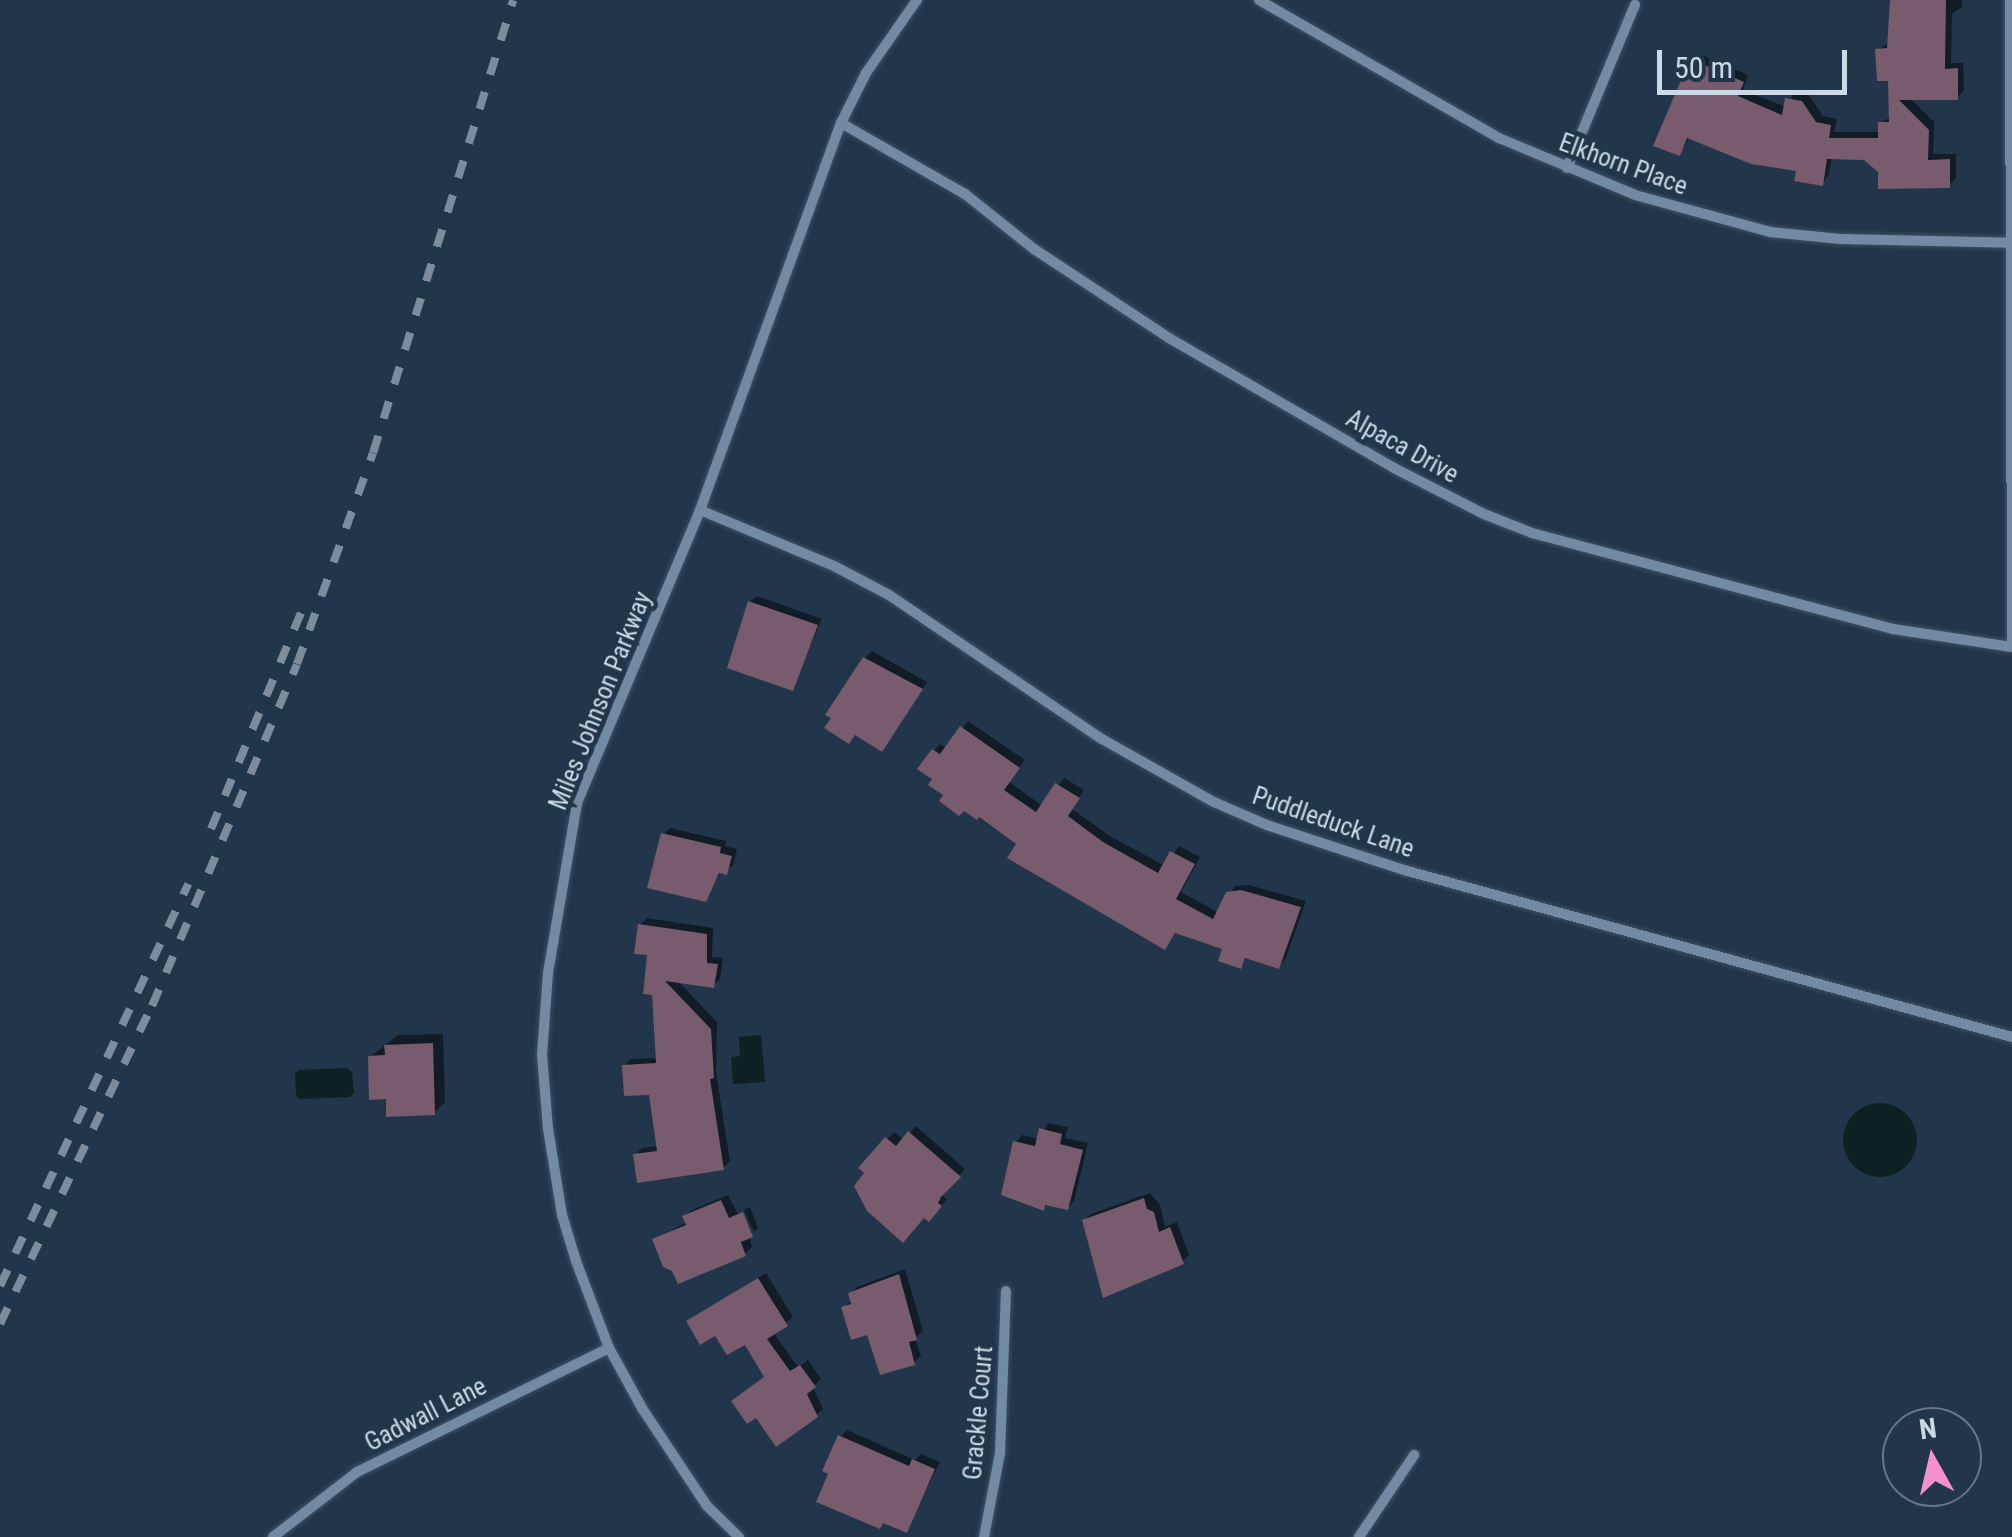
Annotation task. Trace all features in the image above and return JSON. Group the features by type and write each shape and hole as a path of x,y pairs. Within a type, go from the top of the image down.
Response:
{"street":[{"name":"Miles Johnson Parkway","path":"738,1537 707,1506 670,1453 609,1348 576,1261 553,1168 542,1055 548,974 577,803 700,510 841,124 866,73 918,0"},
{"name":"Elkhorn Place","path":"1259,0 1499,138 1636,196 1770,232 1842,239 2010,243"},
{"path":"2010,0 2012,647"},
{"path":"1567,168 1635,5"},
{"name":"Alpaca Drive","path":"841,124 965,194 1034,250 1169,338 1394,468 1484,514 1532,533 1893,629 2012,647"},
{"name":"Puddleduck Lane","path":"700,510 890,594 1102,739 1214,802 1268,825 1404,870 2012,1037"},
{"name":"Grackle Court","path":"984,1537 1000,1454 1006,1292"},
{"name":"Gadwall Lane","path":"273,1537 358,1472 609,1348"},
{"path":"1359,1537 1414,1455"}],"shaded area":[{"path":"761,1035 765,1082 733,1084 731,1057 740,1056 739,1037"},
{"path":"347,1068 352,1072 354,1093 350,1097 300,1099 296,1095 295,1073 299,1070"},
{"path":"1880,1103 1906,1114 1917,1140 1906,1166 1880,1177 1854,1166 1843,1140 1854,1114"}],"building":[{"path":"1890,0 1946,0 1945,69 1958,68 1958,100 1899,100 1929,130 1928,160 1950,159 1950,188 1878,189 1878,172 1864,160 1827,159 1823,186 1794,181 1796,171 1751,164 1687,138 1680,156 1653,146 1690,59 1744,82 1738,96 1782,115 1785,98 1802,101 1816,122 1831,125 1829,138 1878,138 1878,122 1889,122 1888,81 1877,81 1875,49 1887,48"},
{"path":"748,601 818,625 793,691 727,668"},
{"path":"863,657 923,689 882,752 855,735 849,744 824,728 831,718 825,715"},
{"path":"960,726 1020,768 1004,790 1036,812 1055,783 1080,798 1068,816 1103,842 1158,873 1170,851 1195,864 1176,899 1213,919 1226,892 1241,890 1301,907 1279,969 1245,958 1241,969 1218,961 1222,949 1175,933 1165,950 1007,858 1016,844 979,817 977,820 964,811 959,816 939,801 943,795 928,785 932,779 917,769 932,749 940,754"},
{"path":"661,833 721,847 720,853 732,856 727,875 719,873 706,902 647,888"},
{"path":"638,924 707,934 707,963 718,964 714,988 665,981 711,1029 714,1078 710,1079 724,1170 637,1183 633,1154 657,1151 649,1095 624,1096 622,1065 656,1063 652,995 643,994 647,955 634,954"},
{"path":"433,1043 435,1115 386,1117 386,1099 369,1100 368,1056 385,1055 384,1045"},
{"path":"1039,1128 1062,1134 1060,1144 1083,1150 1068,1210 1045,1205 1044,1211 1001,1195 1013,1141 1035,1146"},
{"path":"908,1131 961,1177 941,1197 938,1203 942,1206 929,1222 924,1218 903,1243 867,1211 854,1186 864,1173 858,1168 885,1137 896,1146"},
{"path":"1144,1198 1147,1209 1154,1212 1159,1232 1170,1227 1184,1264 1103,1298 1082,1220"},
{"path":"721,1200 729,1218 743,1212 753,1237 741,1242 746,1256 678,1284 672,1271 663,1267 652,1239 686,1225 682,1216"},
{"path":"899,1274 917,1340 909,1342 915,1365 880,1375 867,1335 851,1340 841,1307 851,1304 848,1293"},
{"path":"758,1278 788,1326 767,1339 790,1371 800,1365 816,1387 807,1394 818,1417 776,1447 756,1418 747,1424 731,1401 764,1377 745,1345 727,1355 715,1336 700,1345 686,1321"},
{"path":"838,1435 909,1466 912,1459 935,1469 907,1533 883,1523 880,1529 816,1502 828,1474 822,1471"}],"railway":[{"path":"0,1324 152,1006 297,664 373,453 513,0"},
{"path":"211,829 305,603"},
{"path":"0,1286 188,884"}]}
